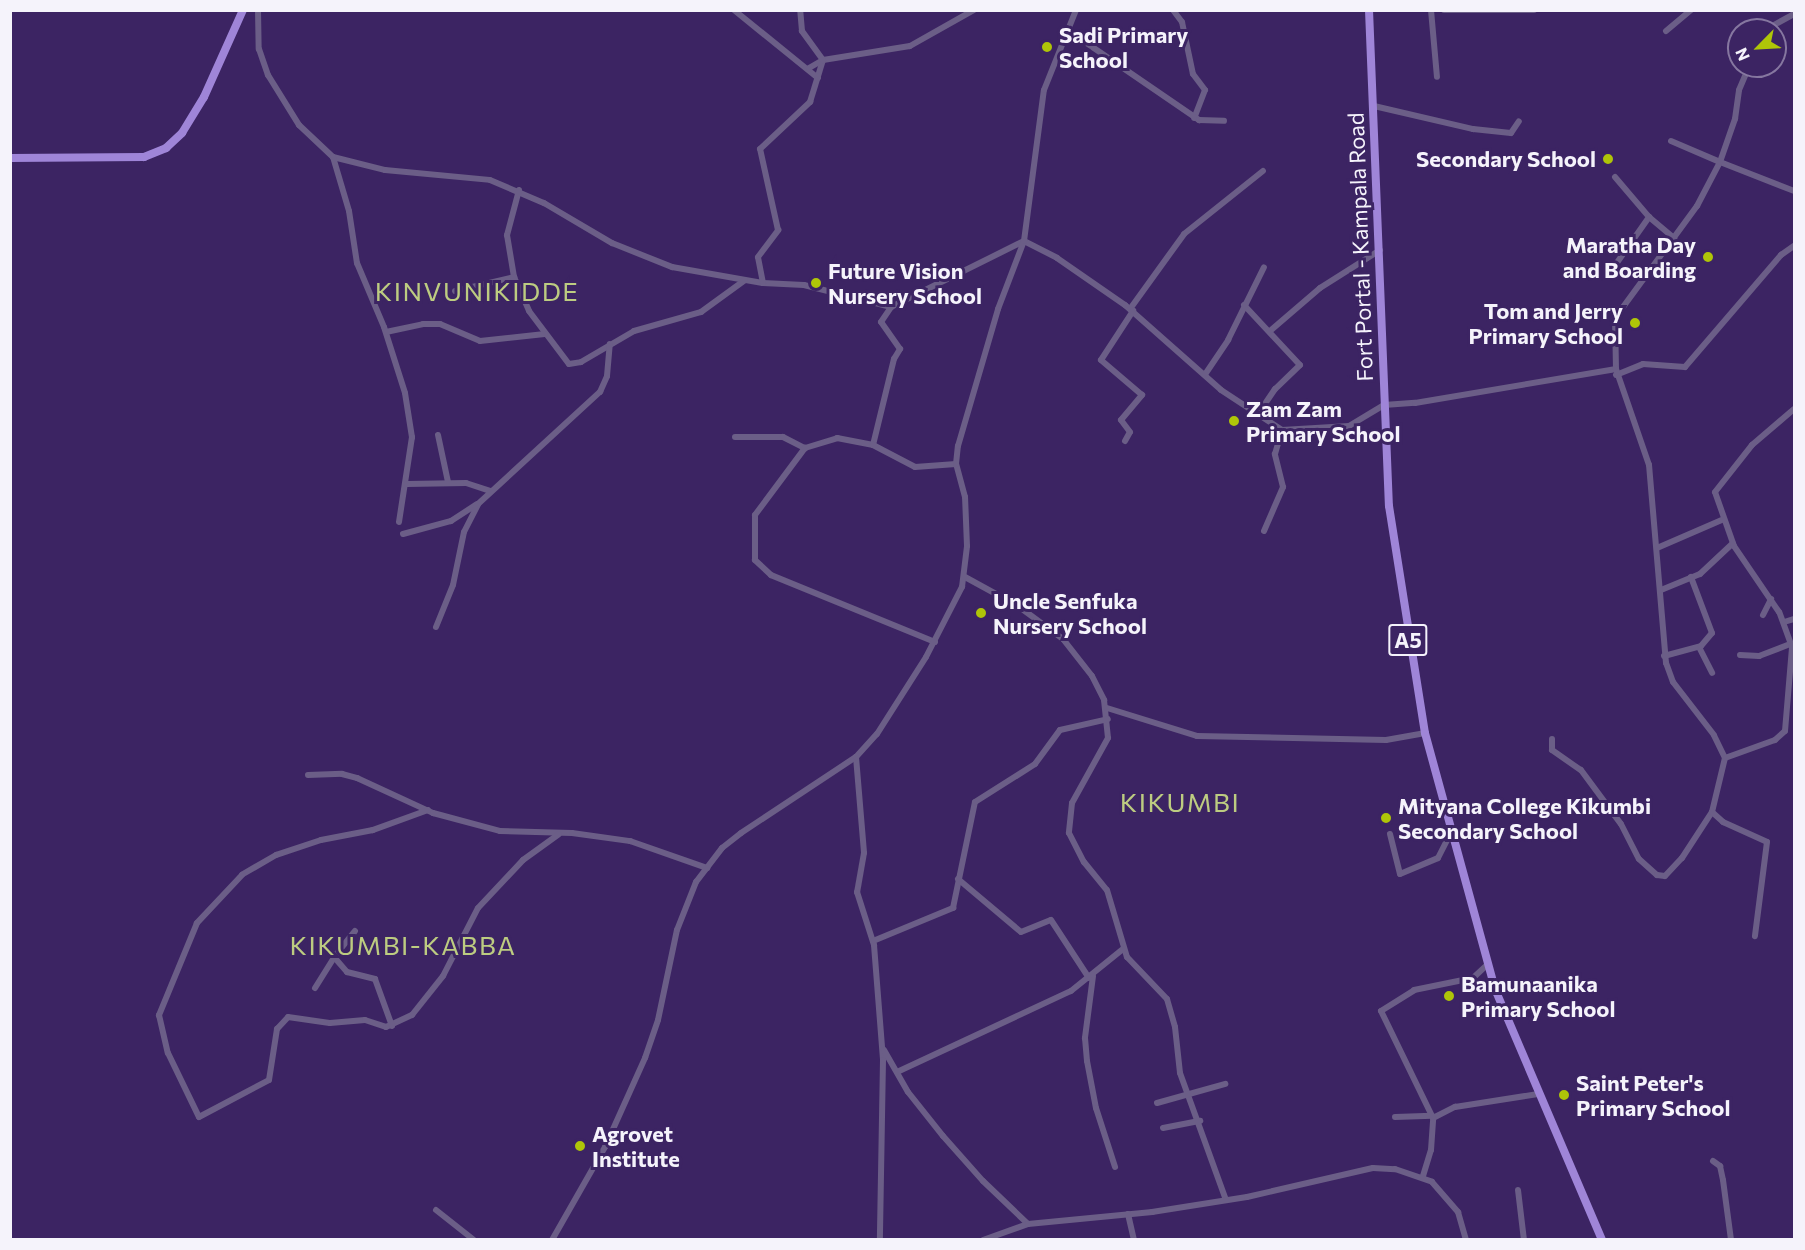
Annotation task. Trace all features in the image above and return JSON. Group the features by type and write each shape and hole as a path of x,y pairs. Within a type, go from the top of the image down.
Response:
{"main road":[{"path":"10,158 144,157 166,148 182,133 204,97 243,10"},
{"name":"Fort Portal - Kampala Road","path":"1369,10 1389,506 1425,733 1450,834 1488,964 1538,1094 1602,1239"}],"street":[{"path":"258,10 259,49 268,75 299,125 333,156 385,170 490,180 519,190 630,251 672,267 763,283 804,285 891,307"},
{"path":"734,10 809,68 818,78"},
{"path":"800,10 802,31 823,60"},
{"path":"809,68 823,60 910,46 975,10"},
{"path":"552,1239 605,1147 634,1084 658,1020 683,910 707,868 741,833 856,757 877,734 934,642 965,577 965,497 956,464 998,309 1024,241 1044,90 1076,10"},
{"path":"1173,10 1182,22 1193,74 1205,90 1194,117"},
{"path":"1431,10 1437,77"},
{"path":"1444,10 1534,10"},
{"path":"1666,31 1691,10"},
{"path":"1069,31 1194,117 1205,122 1224,121"},
{"path":"763,283 758,257 778,230 760,149 810,102 823,60"},
{"path":"1552,739 1552,750 1581,770 1620,824 1628,845 1657,875 1665,876 1682,858 1712,812 1725,758 1714,735 1674,682 1664,656 1649,465 1616,372 1615,318 1674,238 1720,162 1735,119 1739,90 1744,78"},
{"path":"1374,106 1482,130 1511,133 1519,121"},
{"path":"1671,141 1794,191"},
{"path":"333,156 349,211 357,263 402,377 411,423 407,484 399,522"},
{"path":"1125,441 1130,432 1121,420 1142,395 1101,360 1184,234 1222,200 1263,171"},
{"path":"1615,177 1649,218 1674,238"},
{"path":"519,190 507,235 514,277 545,334 568,364 581,362 634,331 701,312 745,280"},
{"path":"1610,274 1649,218"},
{"path":"873,445 894,359 900,350 881,322 891,307 1024,241"},
{"path":"1024,241 1057,258 1132,310 1206,373 1221,390 1282,429 1349,426 1384,405 1416,403 1616,372 1643,364 1685,367 1781,255 1794,246"},
{"path":"1269,331 1320,288 1380,250"},
{"path":"1206,373 1228,340 1264,267"},
{"path":"455,291 514,277"},
{"path":"1244,305 1300,368 1275,389 1259,413"},
{"path":"386,332 423,324 440,324 480,341 545,334"},
{"path":"403,534 451,521 478,504 600,393 607,376 610,344"},
{"path":"1725,758 1775,740 1785,731 1791,644 1784,622 1771,599 1747,570 1733,543 1716,499 1717,488 1752,445 1794,409"},
{"path":"1264,531 1283,487 1275,454 1282,429"},
{"path":"438,435 448,482"},
{"path":"735,437 783,437 805,448"},
{"path":"934,642 771,575 755,560 757,509 805,448 845,437 873,445 915,467 956,464"},
{"path":"407,484 448,482 491,491"},
{"path":"436,627 453,585 464,532 478,504"},
{"path":"1657,548 1724,519"},
{"path":"1660,590 1691,577 1733,543"},
{"path":"965,577 1018,606 1063,639 1092,676 1107,708 1104,750 1071,802 1067,824 1075,847 1107,890 1123,949 1135,967 1167,999 1175,1028 1180,1073 1200,1121 1226,1200"},
{"path":"1664,656 1699,647 1712,633 1691,577"},
{"path":"1763,615 1771,599"},
{"path":"1784,622 1794,619"},
{"path":"1740,655 1759,656 1791,644"},
{"path":"1699,647 1712,673"},
{"path":"1107,708 1197,736 1386,740 1425,733"},
{"path":"873,941 951,911 975,802 1035,764 1060,730 1108,719"},
{"path":"856,757 864,853 856,891 873,941 881,1046 880,1239"},
{"path":"308,775 342,774 357,778 428,810 500,831 630,841 707,868"},
{"path":"428,810 373,830 298,847 242,875 197,923 159,1015 168,1053 193,1106 202,1117 269,1080 277,1029 288,1017 330,1023 365,1020 392,1026 412,1015 438,983 478,908 502,880 559,834"},
{"path":"1712,812 1723,822 1767,842 1755,936"},
{"path":"1390,834 1400,874 1438,858 1450,834"},
{"path":"958,879 1019,932 1051,920 1091,977 1085,1038 1087,1061 1096,1108 1115,1167"},
{"path":"315,988 333,957 355,931"},
{"path":"897,1072 1041,1006 1091,977 1123,949"},
{"path":"333,957 347,972 375,979 392,1026"},
{"path":"1423,1176 1431,1150 1433,1117 1382,1011 1414,990 1473,978 1488,964"},
{"path":"881,1046 897,1072 950,1143 1028,1224"},
{"path":"1157,1103 1225,1084"},
{"path":"1395,1117 1433,1117 1455,1107 1538,1094"},
{"path":"1163,1128 1200,1121"},
{"path":"1713,1161 1720,1166 1731,1239"},
{"path":"983,1239 1028,1224 1128,1214 1226,1200 1373,1167 1423,1176 1453,1204 1466,1239"},
{"path":"1518,1190 1524,1239"},
{"path":"436,1210 474,1239"},
{"path":"1128,1214 1134,1239"}],"place":[{"name":"Sadi Primary School","path":"1047,47"},
{"name":"Secondary School","path":"1608,159"},
{"name":"Maratha Day and Boarding","path":"1708,257"},
{"name":"Future Vision Nursery School","path":"816,283"},
{"name":"Tom and Jerry Primary School","path":"1635,323"},
{"name":"Zam Zam Primary School","path":"1234,421"},
{"name":"Uncle Senfuka Nursery School","path":"981,613"},
{"name":"Mityana College Kikumbi Secondary School","path":"1386,818"},
{"name":"Bamunaanika Primary School","path":"1449,996"},
{"name":"Saint Peter's Primary School","path":"1564,1095"},
{"name":"Agrovet Institute","path":"580,1146"}],"district":[{"name":"KINVUNIKIDDE","path":"477,291"},
{"name":"KIKUMBI","path":"1180,802"},
{"name":"KIKUMBI-KABBA","path":"403,945"}]}
